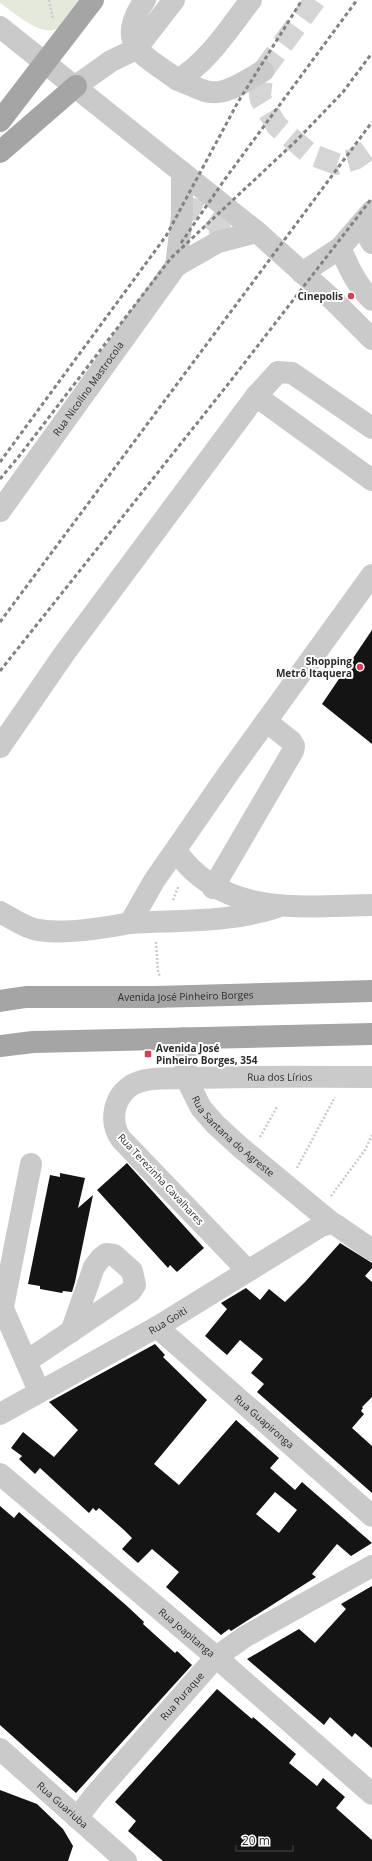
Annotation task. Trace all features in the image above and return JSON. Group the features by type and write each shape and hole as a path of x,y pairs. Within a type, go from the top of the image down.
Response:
{"main road":[{"path":"0,122 93,0"},
{"path":"0,152 76,86"},
{"name":"Avenida José Pinheiro Borges","path":"0,1001 26,997 162,997 372,992"},
{"path":"0,1046 33,1042 372,1034"}],"street":[{"path":"145,0 134,17 130,32 136,49 178,80 206,91 219,91 236,86 263,71"},
{"path":"76,86 111,61 136,49 174,0"},
{"path":"178,80 196,67 209,53 251,0"},
{"path":"0,27 46,62 257,232 372,339"},
{"name":"Rua Nicolino Mastrocola","path":"176,266 182,216 182,172"},
{"path":"302,273 340,248 366,217"},
{"path":"366,217 372,243"},
{"name":"Rua Nicolino Mastrocola","path":"0,511 176,266 218,242 257,232"},
{"path":"340,248 352,275 362,291 372,300"},
{"path":"0,747 64,654 256,396 278,372 292,373 372,428"},
{"path":"256,396 372,480"},
{"path":"130,923 154,881 266,721 372,575"},
{"path":"213,888 293,751 294,746 291,741 266,721"},
{"path":"176,851 184,863 213,888 236,896 279,906 372,905"},
{"path":"0,912 29,927 55,931 106,928 130,923 235,917 256,914 279,906"},
{"path":"0,994 26,997"},
{"name":"Rua Santana do Agreste","path":"184,1038 186,1078 201,1108 215,1124 325,1218"},
{"name":"Rua dos Lírios","path":"186,1078 372,1077"},
{"name":"Rua Terezinha Cavalhares","path":"186,1078 150,1080 132,1085 120,1097 114,1109 116,1131 247,1270"},
{"path":"31,1164 2,1304 6,1333 27,1360 39,1391"},
{"path":"325,1218 342,1228 372,1250"},
{"name":"Rua Goiti","path":"0,1414 39,1391 157,1327 312,1230 325,1218"},
{"name":"Rua Guapironga","path":"157,1327 372,1516"},
{"path":"27,1360 71,1332"},
{"name":"Rua Joapitanga","path":"0,1474 216,1657 372,1794"},
{"name":"Rua Puraque","path":"82,1822 94,1796 216,1657 246,1636 372,1566"},
{"name":"Rua Guariuba","path":"0,1749 126,1861"},
{"path":"82,1822 103,1861"}],"path":[{"path":"288,1186 336,1096"},
{"path":"250,1155 277,1107"},
{"path":"325,1218 365,1150 372,1135"}],"shaded area":[{"path":"0,0 82,0 60,27 53,30 45,30 21,18 0,3"}],"building":[{"name":"Shopping Metrô Itaquera","path":"372,630 372,744 322,704"},
{"path":"127,1163 204,1248 177,1272 170,1265 168,1268 97,1190"},
{"path":"60,1173 85,1178 78,1208 93,1195 72,1292 63,1291 62,1293 40,1289 40,1286 28,1284 50,1175 60,1177"},
{"path":"340,1243 372,1263 372,1268 365,1276 372,1282 372,1397 362,1407 363,1408 361,1411 364,1414 352,1428 372,1446 372,1493 257,1392 264,1384 251,1373 263,1359 240,1340 227,1355 205,1336 227,1309 221,1303 246,1288 260,1300 269,1289 285,1302"},
{"path":"155,1344 165,1355 163,1357 207,1400 154,1464 179,1485 236,1420 279,1458 270,1468 295,1490 302,1482 372,1543 351,1556 337,1544 312,1574 316,1577 231,1631 229,1629 221,1635 166,1587 179,1572 152,1549 138,1563 122,1549 132,1538 99,1508 96,1511 93,1508 89,1513 40,1468 35,1474 19,1459 22,1456 11,1448 23,1432 54,1457 78,1430 49,1402","holes":["275,1492 297,1510 279,1533 256,1514"]},
{"path":"0,1506 14,1518 19,1512 127,1606 144,1622 143,1624 175,1653 177,1651 192,1665 76,1793 0,1725"},
{"path":"372,1586 372,1748 355,1733 352,1737 330,1717 324,1725 247,1659 299,1629 315,1643 346,1609 341,1604"},
{"path":"217,1689 252,1719 253,1717 296,1754 289,1763 317,1786 323,1778 345,1797 336,1808 372,1840 372,1861 163,1861 128,1831 136,1821 115,1802"},
{"path":"0,1790 37,1804 63,1829 73,1846 68,1861 0,1861"}],"tunnel":[{"path":"315,0 263,71 260,95 261,100 277,126 310,154 337,164 355,159 372,147"},
{"path":"182,216 190,209 193,209 210,217 220,228 218,242"}],"railway":[{"path":"0,462 166,236 238,102 302,0"},
{"path":"181,243 225,179 357,0"},
{"path":"0,479 171,258 297,140 343,92 372,53"},
{"path":"0,622 372,122"},
{"path":"0,671 229,383 372,198"}],"place":[{"name":"Cinepolis","path":"351,296"},
{"name":"Shopping Metrô Itaquera","path":"360,667"},
{"name":"Avenida José Pinheiro Borges, 354","path":"148,1054"}]}
